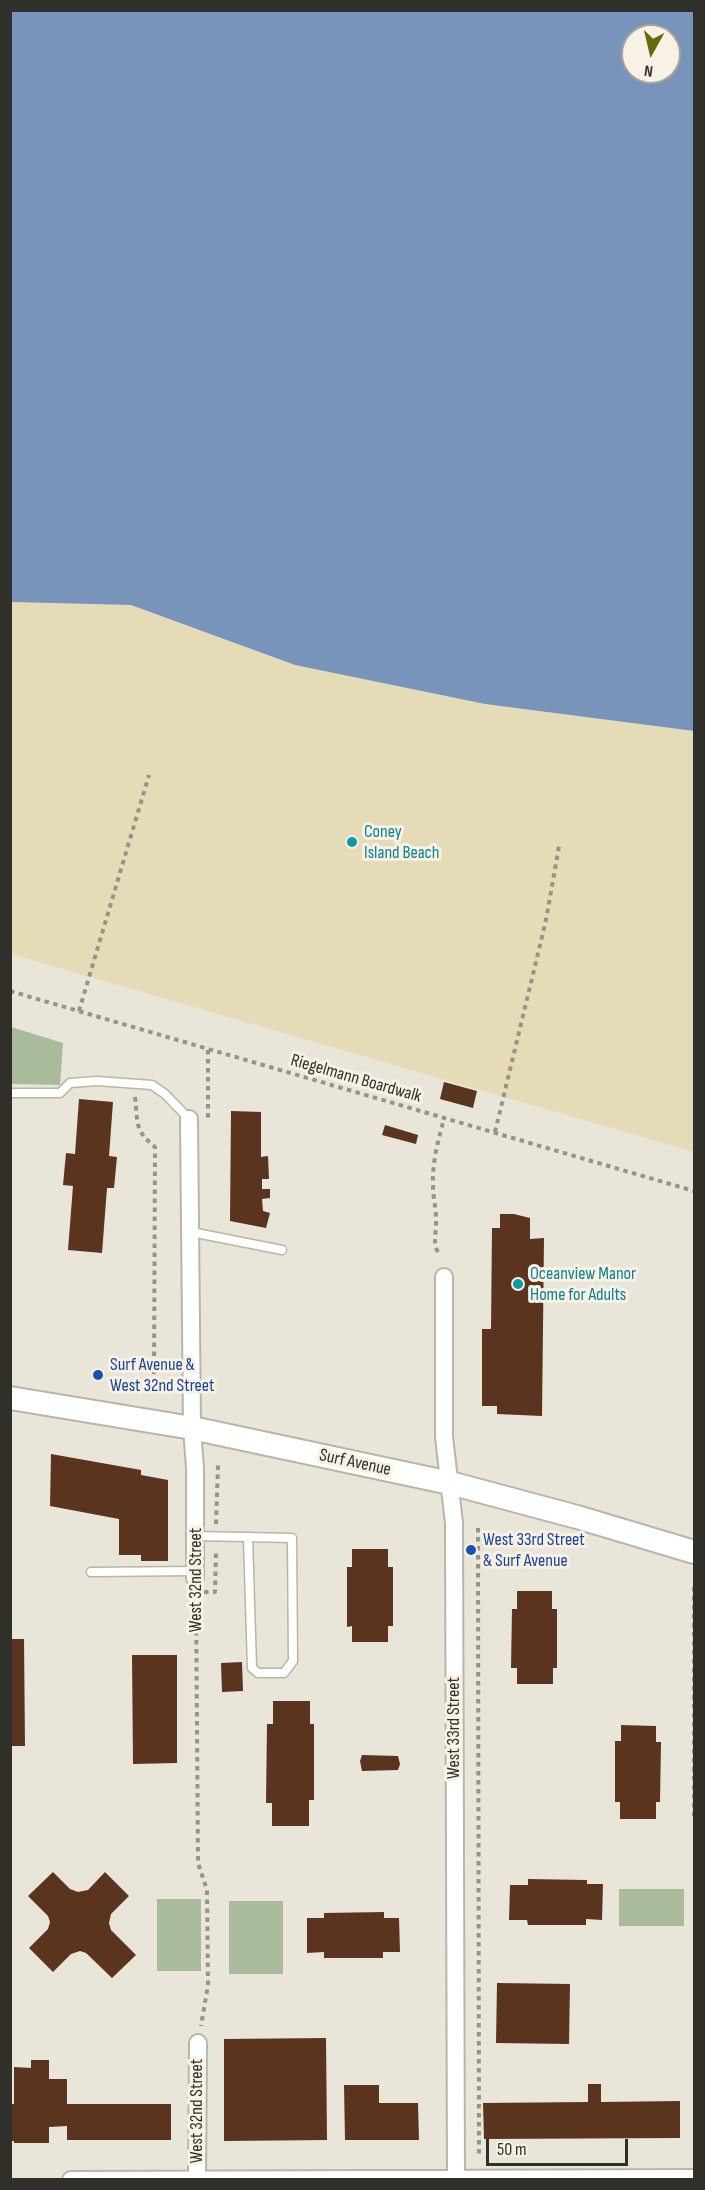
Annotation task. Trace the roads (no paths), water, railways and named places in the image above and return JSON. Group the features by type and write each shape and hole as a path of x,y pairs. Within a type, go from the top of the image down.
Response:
{"main road":[{"name":"Surf Avenue","path":"10,1398 192,1428 450,1483 577,1517 694,1552"}],"street":[{"name":"West 32nd Street","path":"189,1119 195,1575"},
{"name":"West 33rd Street","path":"444,1277 444,1437 454,1523 456,2179"},
{"name":"West 32nd Street","path":"197,2179 199,2035"},
{"path":"71,2180 694,2178"}],"lane":[{"path":"10,1093 60,1093 70,1083 97,1081 152,1085 165,1094 189,1119"},
{"path":"191,1232 282,1250"},
{"path":"195,1536 248,1537 292,1538 292,1661 284,1673 258,1673 252,1668 248,1537"},
{"path":"91,1572 195,1575"}],"water":[{"path":"11,10 694,11 694,731 485,704 295,665 131,605 11,602"}],"place":[{"name":"Coney Island Beach","path":"352,842"},
{"name":"Oceanview Manor Home for Adults","path":"518,1284"},
{"name":"Surf Avenue & West 32nd Street","path":"98,1375"},
{"name":"West 33rd Street & Surf Avenue","path":"471,1550"}]}
